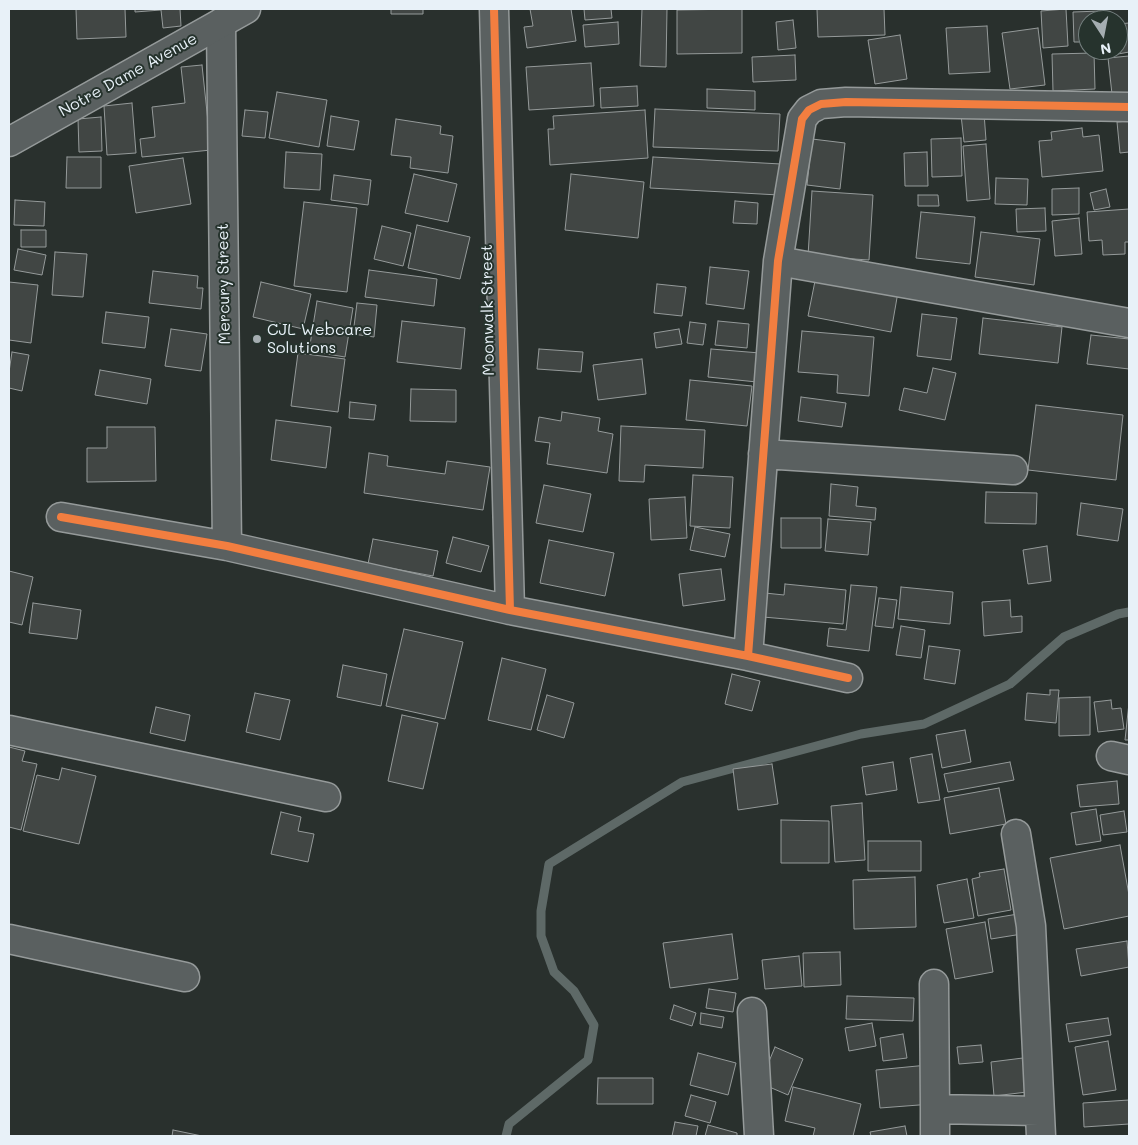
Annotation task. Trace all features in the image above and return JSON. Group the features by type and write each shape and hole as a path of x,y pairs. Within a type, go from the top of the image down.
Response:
{"street":[{"name":"Notre Dame Avenue","path":"9,142 246,9"},
{"name":"Moonwalk Street","path":"494,9 510,610"},
{"name":"Mercury Street","path":"221,23 226,546"},
{"path":"748,656 778,261 802,119 809,110 821,104 846,102 1129,107"},
{"path":"778,261 1129,323"},
{"path":"763,454 1013,470"},
{"path":"61,517 226,546 510,610 748,656 848,678"},
{"path":"9,730 326,797"},
{"path":"935,1110 1040,1124 1031,926 1016,834"},
{"path":"9,939 185,977"},
{"path":"934,984 935,1136"},
{"path":"752,1012 760,1136"}],"building":[{"path":"76,9 125,9 126,37 77,39"},
{"path":"135,9 180,9 181,26 163,28 161,10 135,12"},
{"path":"391,9 423,9 423,14 391,14"},
{"path":"530,9 571,9 576,41 527,48 524,27 533,26"},
{"path":"584,9 611,9 612,18 585,20"},
{"path":"642,9 667,9 666,67 640,66"},
{"path":"742,9 742,53 677,54 677,10"},
{"path":"817,9 884,9 885,35 818,37"},
{"path":"1066,9 1068,46 1043,48 1041,11"},
{"path":"1073,12 1078,12 1078,42 1074,42"},
{"path":"793,20 796,48 778,50 776,22"},
{"path":"618,22 619,44 585,47 583,25"},
{"path":"1128,23 1129,23 1128,52"},
{"path":"987,26 990,72 949,74 946,28"},
{"path":"1038,28 1045,85 1010,89 1002,33"},
{"path":"900,35 907,79 875,84 868,40"},
{"path":"1078,53 1078,60 1094,60 1095,89 1053,91 1052,54"},
{"path":"795,55 796,80 753,82 752,57"},
{"path":"1128,56 1129,93 1112,94 1108,60 1128,60"},
{"path":"591,63 594,106 529,110 526,67"},
{"path":"202,65 211,150 142,157 140,139 155,137 152,107 185,103 181,67"},
{"path":"637,86 638,106 601,108 600,88"},
{"path":"707,89 755,91 755,110 707,108"},
{"path":"277,92 327,100 319,147 269,138"},
{"path":"132,103 136,153 107,155 104,106"},
{"path":"655,109 780,114 778,151 653,147"},
{"path":"245,110 268,112 265,138 242,136"},
{"path":"645,110 648,158 550,165 548,129 554,129 553,116"},
{"path":"984,113 986,140 964,142 961,115"},
{"path":"331,116 359,121 354,150 327,146"},
{"path":"101,117 102,151 79,152 78,119"},
{"path":"396,119 441,126 440,134 453,136 448,173 410,168 411,157 391,155"},
{"path":"1129,121 1129,152 1120,153 1117,122"},
{"path":"1082,128 1083,137 1099,135 1103,171 1042,177 1039,141 1052,140 1051,132"},
{"path":"961,138 962,176 932,177 931,139"},
{"path":"812,139 845,143 840,189 807,185"},
{"path":"986,144 990,199 967,201 963,146"},
{"path":"286,152 322,154 320,190 284,188"},
{"path":"927,152 928,186 905,186 904,153"},
{"path":"67,157 101,157 101,188 66,188"},
{"path":"653,157 781,164 779,195 650,188"},
{"path":"183,158 191,204 136,213 129,166"},
{"path":"414,174 457,184 448,222 405,213"},
{"path":"571,174 644,182 638,238 565,230"},
{"path":"334,175 371,180 368,205 331,200"},
{"path":"996,178 1028,179 1027,205 995,204"},
{"path":"1079,188 1079,214 1052,215 1052,189"},
{"path":"1106,189 1110,207 1094,210 1090,193"},
{"path":"812,191 873,195 869,260 808,256"},
{"path":"918,195 938,195 939,206 918,206"},
{"path":"15,200 45,202 44,226 14,225"},
{"path":"735,201 758,203 757,224 733,223"},
{"path":"304,202 357,208 347,292 294,286"},
{"path":"1045,208 1046,231 1017,232 1016,209"},
{"path":"1129,209 1129,242 1125,242 1125,254 1103,255 1102,240 1089,241 1087,212"},
{"path":"921,212 975,217 970,264 916,258"},
{"path":"1079,218 1082,254 1055,256 1052,221"},
{"path":"417,225 470,237 460,279 408,268"},
{"path":"382,226 411,233 403,266 374,259"},
{"path":"21,230 46,230 46,247 21,247"},
{"path":"981,232 1040,239 1034,285 975,277"},
{"path":"18,249 46,255 42,275 14,270"},
{"path":"55,252 87,254 83,297 52,295"},
{"path":"710,267 749,271 744,309 706,304"},
{"path":"369,270 437,279 434,306 365,297"},
{"path":"153,271 198,276 197,288 203,288 201,309 149,303"},
{"path":"816,276 898,292 891,332 808,316"},
{"path":"9,282 38,285 31,343 9,340"},
{"path":"261,282 311,294 303,329 253,317"},
{"path":"657,284 686,287 682,316 654,313"},
{"path":"317,301 353,308 345,357 309,351"},
{"path":"357,303 377,305 374,337 353,334"},
{"path":"106,312 149,317 145,348 102,343"},
{"path":"922,314 957,318 951,360 917,356"},
{"path":"983,318 1062,327 1058,363 979,354"},
{"path":"402,321 465,328 461,369 397,362"},
{"path":"718,321 749,324 747,348 715,345"},
{"path":"690,322 706,324 703,345 687,343"},
{"path":"171,329 207,334 201,371 165,366"},
{"path":"679,329 682,344 656,348 654,333"},
{"path":"802,331 874,337 869,396 837,393 838,375 798,372"},
{"path":"1091,335 1129,339 1129,369 1087,364"},
{"path":"539,349 583,352 581,372 537,369"},
{"path":"711,349 760,353 757,382 708,377"},
{"path":"12,352 29,355 22,391 9,388"},
{"path":"298,353 345,359 338,412 291,406"},
{"path":"642,359 646,394 598,400 593,365"},
{"path":"933,368 956,373 945,420 899,410 904,388 927,393"},
{"path":"100,370 151,379 147,404 95,395"},
{"path":"690,380 752,386 747,426 686,420"},
{"path":"411,389 456,390 456,422 410,421"},
{"path":"801,397 846,403 842,427 798,421"},
{"path":"350,402 376,405 374,420 349,418"},
{"path":"1036,405 1123,415 1116,480 1028,470"},
{"path":"562,412 600,418 598,431 613,434 607,473 547,464 550,443 535,441 539,417 561,421"},
{"path":"276,420 331,427 326,468 271,460"},
{"path":"621,426 705,430 703,468 645,465 644,482 619,481"},
{"path":"107,427 155,427 156,481 87,482 87,448 107,448"},
{"path":"369,453 388,456 387,466 445,474 447,461 490,467 483,510 364,493"},
{"path":"693,475 733,477 730,528 690,526"},
{"path":"831,484 858,487 856,506 876,508 875,520 829,516"},
{"path":"544,485 591,494 583,532 536,523"},
{"path":"986,492 1037,493 1036,524 985,523"},
{"path":"685,497 687,538 651,540 649,499"},
{"path":"1081,503 1123,509 1118,541 1077,535"},
{"path":"781,518 821,518 821,548 781,548"},
{"path":"828,519 871,522 868,555 825,551"},
{"path":"695,527 730,534 725,557 690,550"},
{"path":"453,537 489,546 481,572 446,563"},
{"path":"373,539 438,551 433,576 368,564"},
{"path":"549,540 614,553 605,596 540,583"},
{"path":"1047,546 1051,581 1028,584 1023,550"},
{"path":"721,569 725,600 683,606 679,574"},
{"path":"9,571 33,577 22,625 9,622"},
{"path":"785,584 846,590 843,624 763,617 765,593 784,595"},
{"path":"851,585 877,587 869,651 827,646 829,628 846,630"},
{"path":"901,587 953,592 950,624 898,619"},
{"path":"879,598 897,600 893,628 875,626"},
{"path":"1010,600 1011,617 1022,616 1022,632 984,636 982,602"},
{"path":"33,603 81,610 77,639 29,633"},
{"path":"901,626 925,630 921,658 896,655"},
{"path":"404,629 463,642 445,719 386,706"},
{"path":"929,646 960,650 955,684 924,679"},
{"path":"502,658 546,669 531,730 488,720"},
{"path":"343,665 387,674 381,706 337,697"},
{"path":"732,674 760,681 752,711 725,704"},
{"path":"1050,690 1059,690 1056,723 1025,720 1027,693 1050,695"},
{"path":"255,693 290,700 280,740 246,732"},
{"path":"547,695 574,703 564,738 537,730"},
{"path":"1090,697 1090,735 1059,736 1059,698"},
{"path":"1111,700 1112,709 1121,708 1124,729 1098,732 1094,702"},
{"path":"1129,703 1129,740 1125,740"},
{"path":"156,707 190,715 185,741 150,733"},
{"path":"402,715 438,723 423,789 388,781"},
{"path":"965,730 971,762 942,768 936,735"},
{"path":"9,747 25,751 22,761 37,764 21,830 9,827"},
{"path":"932,754 940,800 918,803 910,758"},
{"path":"893,762 897,790 866,795 862,767"},
{"path":"1010,762 1014,780 948,792 944,774"},
{"path":"772,764 778,804 738,810 733,769"},
{"path":"62,768 96,776 79,844 23,831 37,775 59,780"},
{"path":"1117,781 1119,804 1080,807 1077,785"},
{"path":"999,788 1006,824 950,834 944,798"},
{"path":"862,803 865,860 835,862 831,806"},
{"path":"1096,809 1101,841 1076,845 1071,813"},
{"path":"1124,811 1127,832 1103,835 1100,815"},
{"path":"281,812 301,817 298,831 314,834 308,862 271,854"},
{"path":"781,820 829,821 829,863 781,863"},
{"path":"868,841 921,841 921,871 868,871"},
{"path":"1120,845 1129,895 1129,916 1064,929 1050,858"},
{"path":"1004,869 1011,910 978,916 972,879 980,877 979,873"},
{"path":"915,877 916,927 854,929 853,880"},
{"path":"967,879 974,918 944,923 937,885"},
{"path":"1018,914 1022,934 991,939 988,919"},
{"path":"985,922 993,972 955,979 946,929"},
{"path":"732,934 738,979 670,988 663,943"},
{"path":"1127,941 1129,967 1081,976 1076,949"},
{"path":"840,952 841,985 804,987 803,953"},
{"path":"799,956 802,986 765,989 762,960"},
{"path":"709,989 736,993 733,1012 706,1008"},
{"path":"847,996 914,998 913,1021 846,1019"},
{"path":"674,1005 696,1013 692,1026 670,1019"},
{"path":"701,1013 724,1017 722,1028 700,1024"},
{"path":"1108,1018 1111,1035 1069,1042 1066,1024"},
{"path":"872,1023 876,1046 849,1051 845,1028"},
{"path":"903,1034 907,1058 883,1061 880,1038"},
{"path":"1108,1041 1116,1090 1083,1095 1075,1047"},
{"path":"981,1045 983,1062 959,1064 957,1047"},
{"path":"775,1047 803,1059 788,1095 760,1083"},
{"path":"698,1053 736,1063 728,1095 690,1085"},
{"path":"1023,1058 1027,1092 994,1096 991,1062"},
{"path":"928,1065 932,1104 880,1108 876,1070"},
{"path":"598,1078 653,1078 653,1104 597,1104"},
{"path":"793,1087 861,1104 853,1136 813,1136 815,1128 785,1121"},
{"path":"691,1095 716,1102 710,1123 685,1116"},
{"path":"1129,1100 1129,1124 1084,1127 1083,1103"},
{"path":"675,1122 698,1126 696,1136 672,1136"},
{"path":"708,1125 737,1133 737,1136 705,1136"},
{"path":"905,1126 907,1136 871,1136 870,1132"},
{"path":"173,1130 202,1136 172,1136"}],"waterway":[{"path":"506,1136 509,1124 588,1060 594,1025 574,991 554,972 541,936 541,911 549,864 682,782 861,734 924,724 1010,684 1064,637 1118,614 1129,612"}],"cycle path":[{"path":"494,9 510,610"},
{"path":"748,656 778,261 802,119 809,110 821,104 846,102 1129,107"},
{"path":"61,517 227,546 510,610 748,656 848,678"}],"place":[{"name":"CJL Webcare Solutions","path":"257,339"}]}
